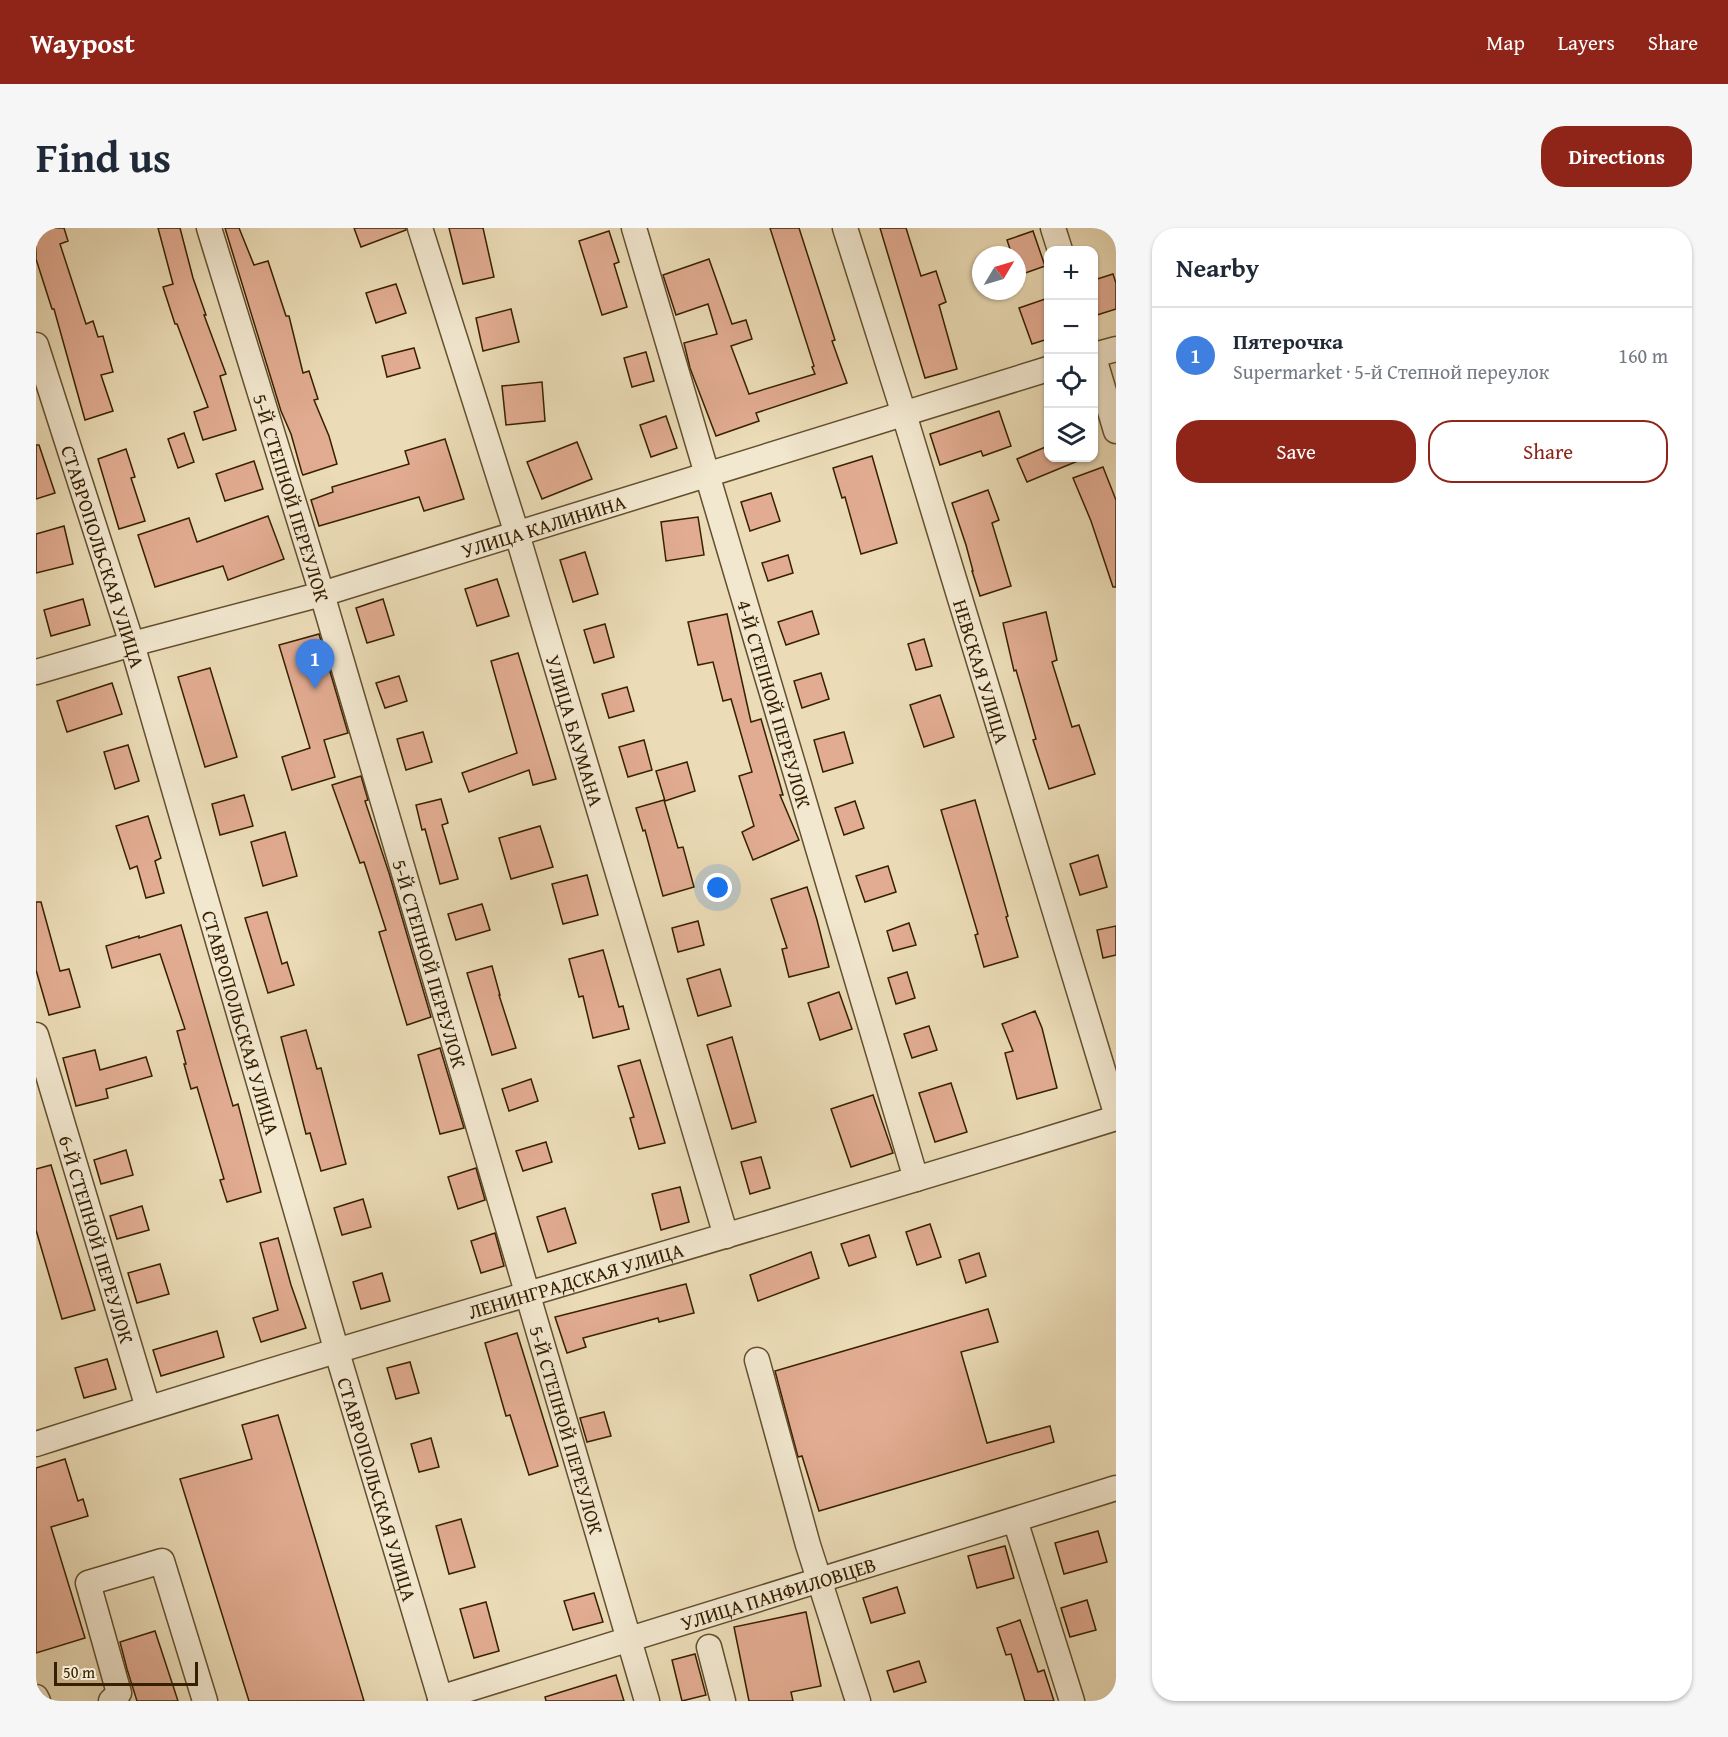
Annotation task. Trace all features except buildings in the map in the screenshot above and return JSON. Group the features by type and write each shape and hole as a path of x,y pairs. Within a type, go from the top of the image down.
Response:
{"street":[{"name":"5-Й СТЕПНОЙ ПЕРЕУЛОК","path":"209,228 322,594 647,1701"},
{"name":"УЛИЦА БАУМАНА","path":"420,228 517,534 726,1236"},
{"name":"4-Й СТЕПНОЙ ПЕРЕУЛОК","path":"634,228 916,1179"},
{"name":"НЕВСКАЯ УЛИЦА","path":"845,228 904,414 1116,1113"},
{"path":"1053,228 1059,246"},
{"name":"СТАВРОПОЛЬСКАЯ УЛИЦА","path":"36,345 132,644 337,1352 441,1699"},
{"path":"1098,355 1116,348"},
{"name":"УЛИЦА КАЛИНИНА","path":"36,672 322,594 1044,370"},
{"path":"1098,370 1116,431"},
{"name":"6-Й СТЕПНОЙ ПЕРЕУЛОК","path":"36,1035 148,1408"},
{"name":"ЛЕНИНГРАДСКАЯ УЛИЦА","path":"36,1444 527,1292 726,1236 1116,1118"},
{"path":"757,1360 820,1580 858,1701"},
{"name":"УЛИЦА ПАНФИЛОВЦЕВ","path":"441,1699 1116,1488"},
{"path":"1015,1520 1072,1701"},
{"path":"111,1701 119,1693 88,1583 162,1561 205,1701"},
{"path":"709,1647 723,1701"},
{"path":"36,1697 38,1701"}],"place":[{"name":"Пятерочка","path":"315,689"}]}
